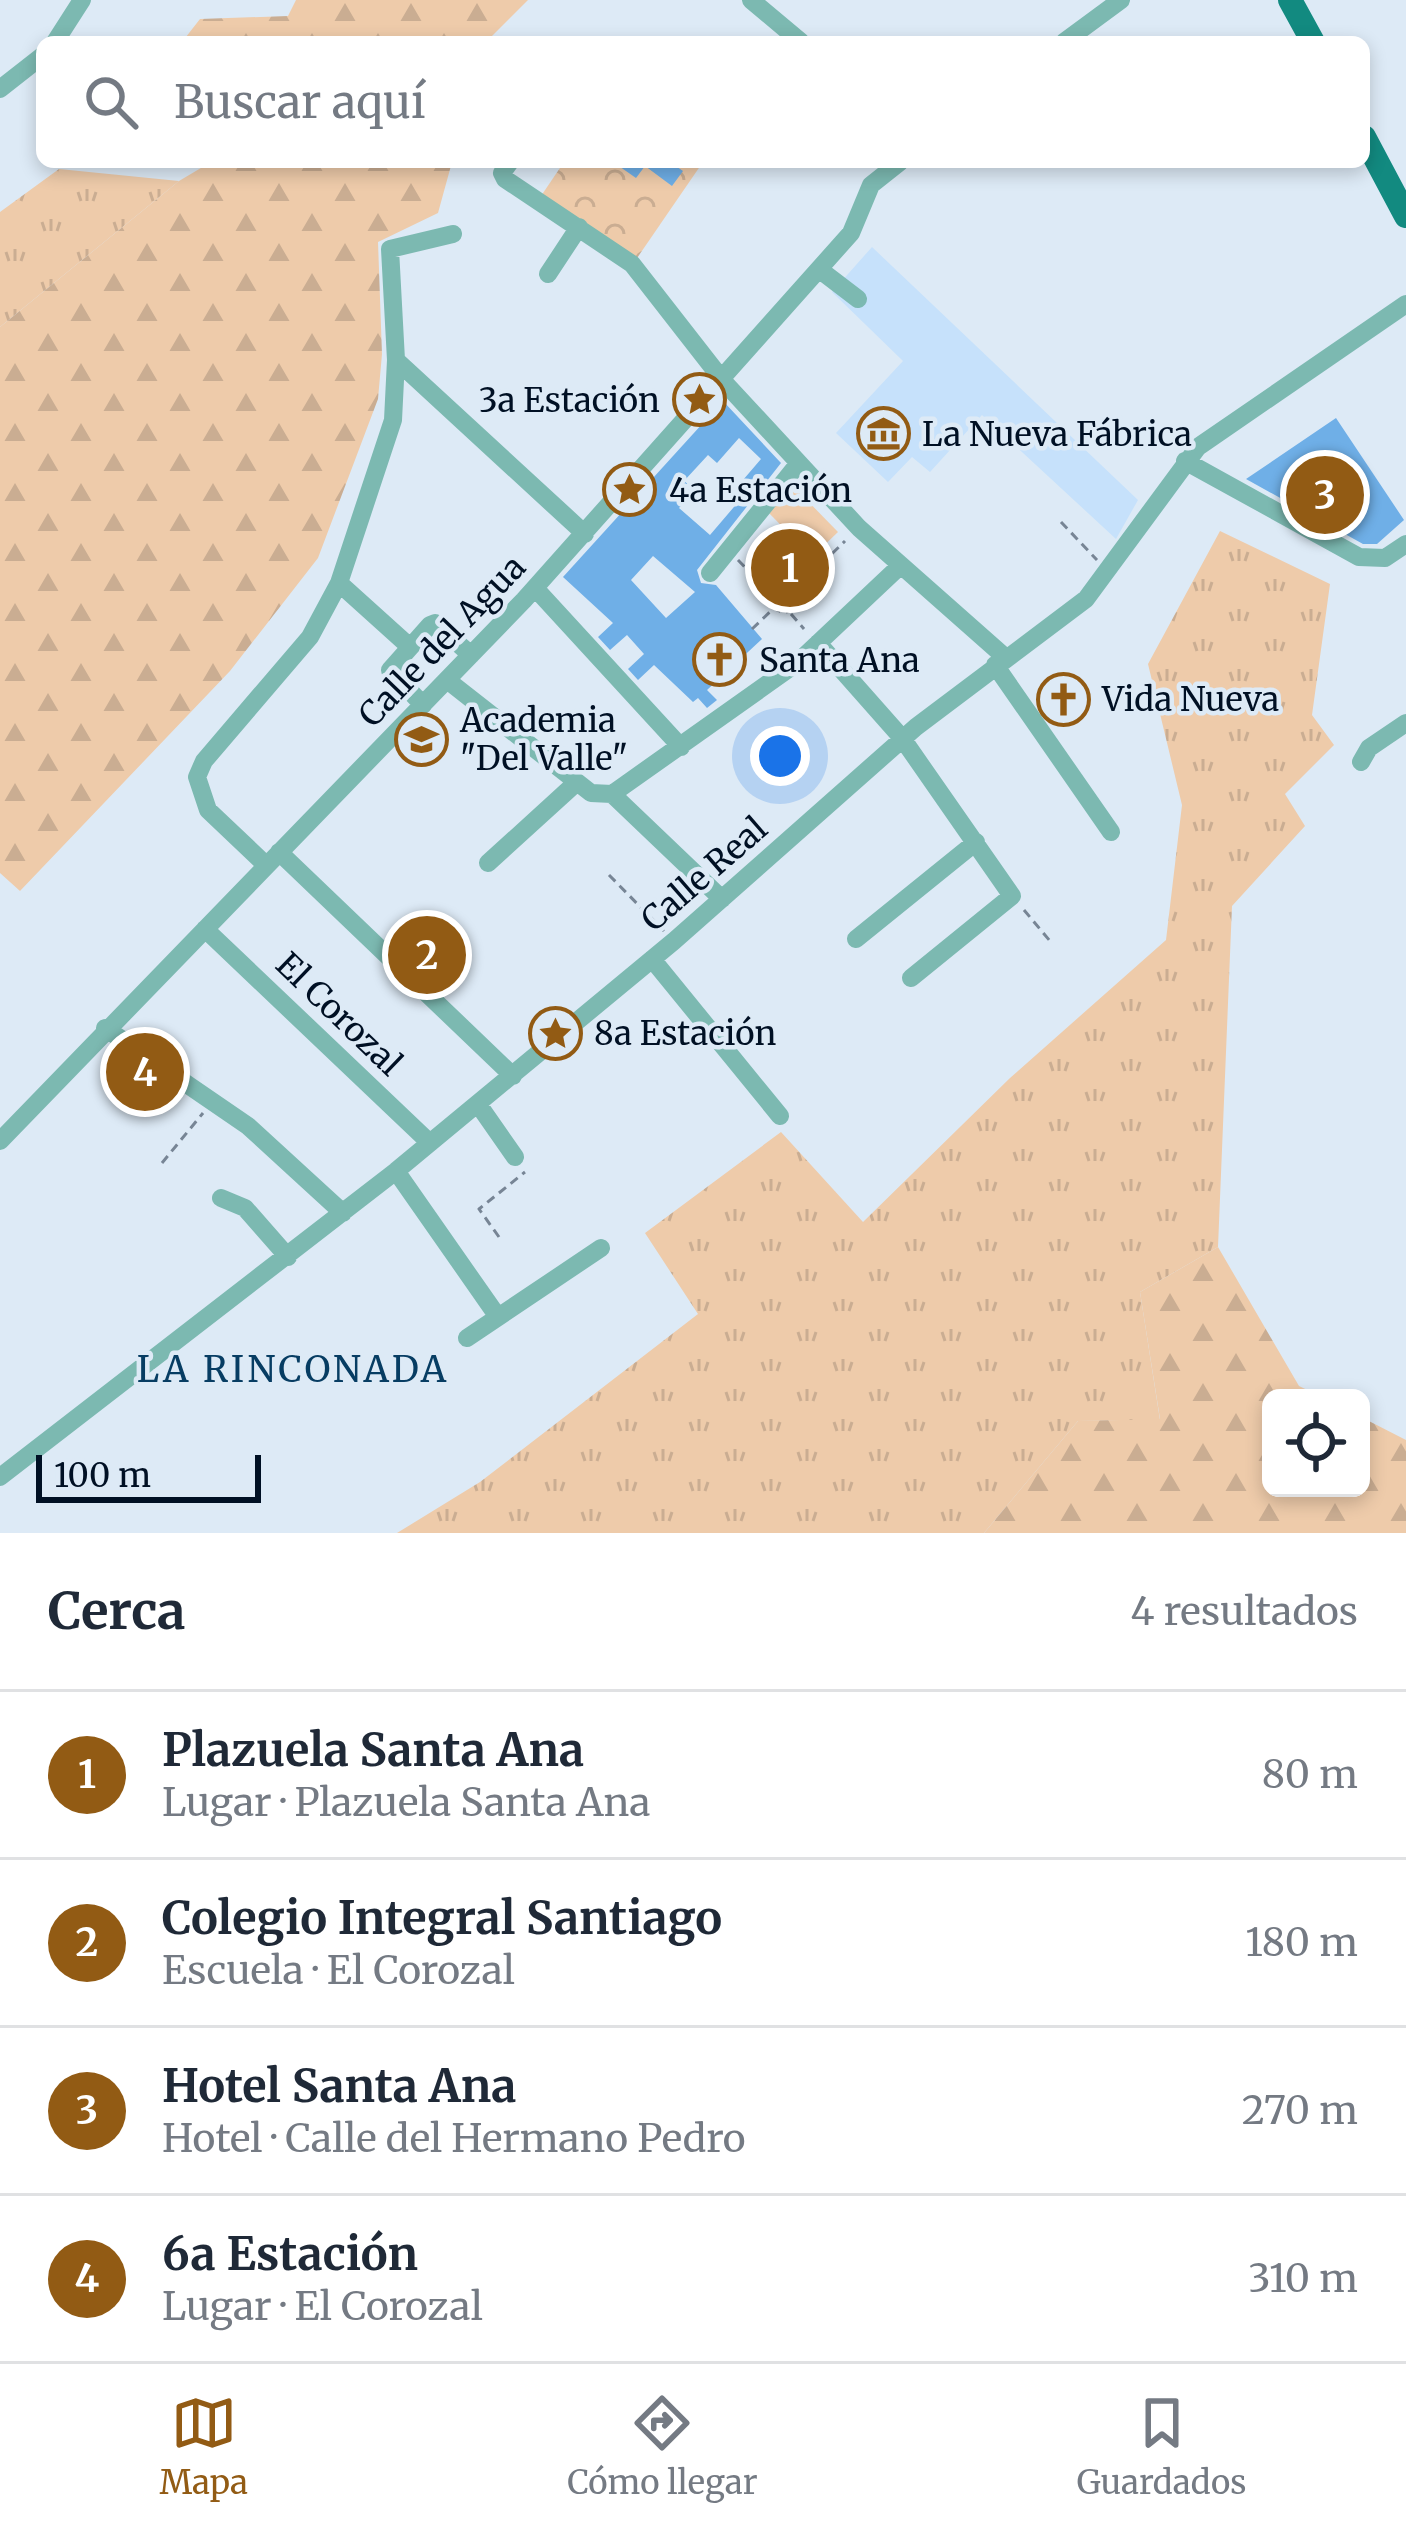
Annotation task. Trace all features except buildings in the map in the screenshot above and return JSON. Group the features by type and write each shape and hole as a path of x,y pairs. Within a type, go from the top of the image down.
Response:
{"main road":[{"path":"1290,0 1310,36"},
{"path":"1370,148 1406,216"}],"street":[{"path":"59,36 82,0"},
{"path":"751,0 794,36"},
{"path":"1072,36 1121,0"},
{"path":"0,89 36,61"},
{"path":"508,168 505,179 642,275 724,382 799,464 859,528 1000,661 1111,832"},
{"name":"Calle del Agua","path":"0,1141 585,534 820,270 851,233 871,185 892,168"},
{"path":"548,274 579,227"},
{"path":"453,234 390,248 396,361 393,420 340,584 310,637 204,761 197,789 208,810 273,859 513,1076"},
{"path":"820,270 858,299"},
{"name":"Calle Real","path":"404,1165 674,941 902,738 1086,598 1198,447 1406,304"},
{"path":"396,361 585,534"},
{"path":"1185,461 1359,557 1385,558 1406,544"},
{"path":"710,573 799,464"},
{"path":"447,680 591,793 612,794 818,644 900,566"},
{"path":"340,584 410,647"},
{"path":"535,588 681,747"},
{"path":"423,705 390,673 434,622 471,656"},
{"path":"818,644 902,738 1012,896 911,978"},
{"path":"1361,762 1370,748 1406,723"},
{"path":"488,863 577,782"},
{"path":"612,794 722,899"},
{"path":"856,938 976,842"},
{"name":"El Corozal","path":"205,928 430,1143"},
{"path":"652,959 780,1116"},
{"path":"105,1028 264,1139 343,1214"},
{"path":"478,1104 515,1157"},
{"path":"0,1477 404,1165 498,1317"},
{"path":"221,1198 252,1214 288,1258"},
{"path":"467,1338 601,1248"}],"path":[{"path":"1061,522 1109,573"},
{"path":"797,587 859,528"},
{"path":"729,551 770,593 774,608"},
{"path":"770,593 786,582 797,587"},
{"path":"789,612 799,605 797,587"},
{"path":"774,608 789,612 818,644"},
{"path":"752,629 774,608"},
{"path":"609,875 674,941"},
{"path":"1012,896 1050,941"},
{"path":"162,1162 213,1101"},
{"path":"499,1237 479,1208 526,1173 515,1157"}],"shaded area":[{"path":"872,247 1138,500 1116,539 982,415 930,472 912,457 888,482 836,433 903,361 832,292"}],"green space":[{"path":"296,0 528,0 492,36 187,36 200,19 288,16"},
{"path":"201,168 450,168 438,213 378,242 382,354 378,399 318,558 230,671 20,891 0,873 0,327"},
{"path":"560,168 699,168 635,261 541,196"},
{"path":"59,169 179,181 0,327 0,212"},
{"path":"793,486 838,532 812,557 767,511"},
{"path":"1220,531 1330,584 1312,715 1334,745 1285,794 1305,826 1232,906 1218,1247 1140,1292 1160,1420 1078,1421 984,1533 397,1533 480,1482 698,1314 645,1233 781,1132 863,1222 1010,1078 1166,940 1182,805 1148,664"},
{"path":"1218,1247 1299,1386 1305,1389 1262,1389 1262,1497 1370,1497 1370,1422 1406,1440 1406,1533 984,1533 1078,1421 1160,1419 1140,1292"}],"place":[{"name":"3a Estación","path":"699,400"},
{"name":"La Nueva Fábrica","path":"883,434"},
{"name":"4a Estación","path":"630,490"},
{"name":"Hotel Santa Ana","path":"1325,495"},
{"name":"Plazuela Santa Ana","path":"790,568"},
{"name":"Santa Ana","path":"720,660"},
{"name":"Vida Nueva","path":"1063,699"},
{"name":"Academia \"Del Valle\"","path":"421,739"},
{"name":"Colegio Integral Santiago","path":"427,955"},
{"name":"8a Estación","path":"555,1033"},
{"name":"6a Estación","path":"145,1072"}],"district":[{"name":"LA RINCONADA","path":"293,1369"}]}
